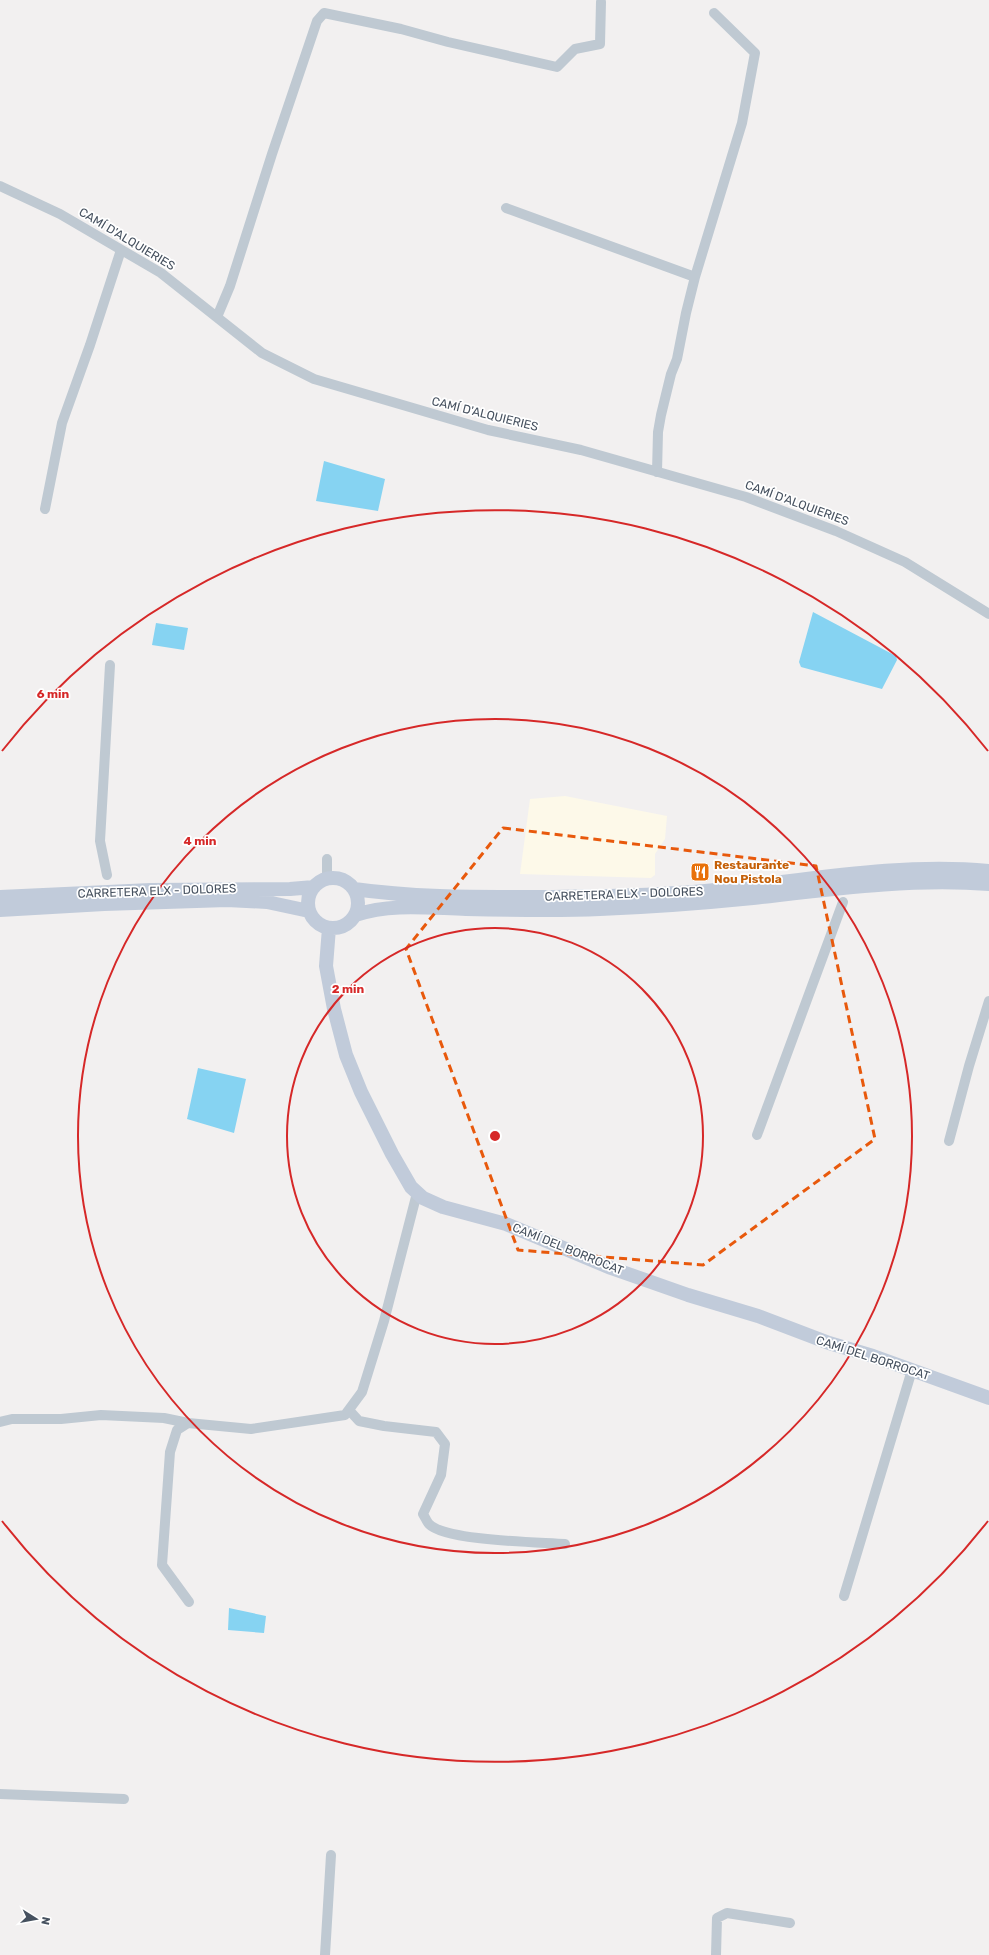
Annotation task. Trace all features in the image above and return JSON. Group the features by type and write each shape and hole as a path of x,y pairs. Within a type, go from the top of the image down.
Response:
{"main road":[{"name":"CARRETERA ELX - DOLORES","path":"354,889 378,892 478,896 595,897 705,891 920,869 989,871"},
{"path":"327,879 341,879 354,889 358,900 355,915 350,922 342,927 330,928 315,921 309,911 308,899 314,887 327,879"},
{"name":"CARRETERA ELX - DOLORES","path":"355,915 372,909 400,906 496,909 599,909 715,901 886,884 931,882 989,884"},
{"name":"CARRETERA ELX - DOLORES","path":"0,897 151,890 314,887"},
{"name":"CARRETERA ELX - DOLORES","path":"0,910 227,900 267,902 309,911"},
{"name":"CAMÍ DEL BORROCAT","path":"330,928 326,966 334,1009 346,1054 361,1092 392,1154 411,1188 423,1198 443,1207 506,1224 611,1268 688,1295 758,1316 829,1343 912,1370 989,1398"}],"street":[{"path":"217,317 230,286 272,154 317,21 324,14 401,30 557,67 575,49 600,44 601,2"},
{"path":"657,472 658,432 661,415 671,374 677,359 695,277 739,133 755,53 714,13"},
{"name":"CAMÍ D'ALQUIERIES","path":"0,186 60,214 161,273 262,353 314,379 488,430 581,450 746,497 836,531 905,562 989,614"},
{"path":"506,208 695,277"},
{"path":"46,509 62,423 90,345 121,250"},
{"path":"107,875 100,841 110,665"},
{"path":"326,859 327,879"},
{"path":"757,1135 843,902"},
{"path":"949,1141 969,1066 989,1002"},
{"path":"0,1422 12,1419 61,1418 101,1415 164,1418 188,1423 251,1429 345,1415 362,1392 384,1321 417,1193"},
{"path":"844,1596 912,1370"},
{"path":"349,1410 359,1421 384,1426 436,1432 444,1444 440,1475 423,1514 430,1525 444,1533 463,1536 565,1544"},
{"path":"188,1423 177,1430 170,1452 162,1565 189,1602"},
{"path":"0,1794 124,1799"},
{"path":"325,1955 331,1855"},
{"path":"716,1955 716,1918 727,1913 790,1923"}],"highlighted area":[{"path":"503,828 816,866 875,1139 703,1265 518,1250 406,949"}],"shaded area":[{"path":"565,796 667,816 665,839 655,854 655,875 651,878 520,874 530,799"}],"water":[{"path":"324,461 385,479 378,511 316,501"},
{"path":"813,612 896,656 897,660 882,689 801,667 799,662"},
{"path":"156,623 188,628 184,650 152,645"},
{"path":"198,1068 246,1079 234,1133 187,1119"},
{"path":"229,1608 266,1616 264,1633 228,1630"}],"place":[{"name":"Restaurante Nou Pistola","path":"700,872"}]}
